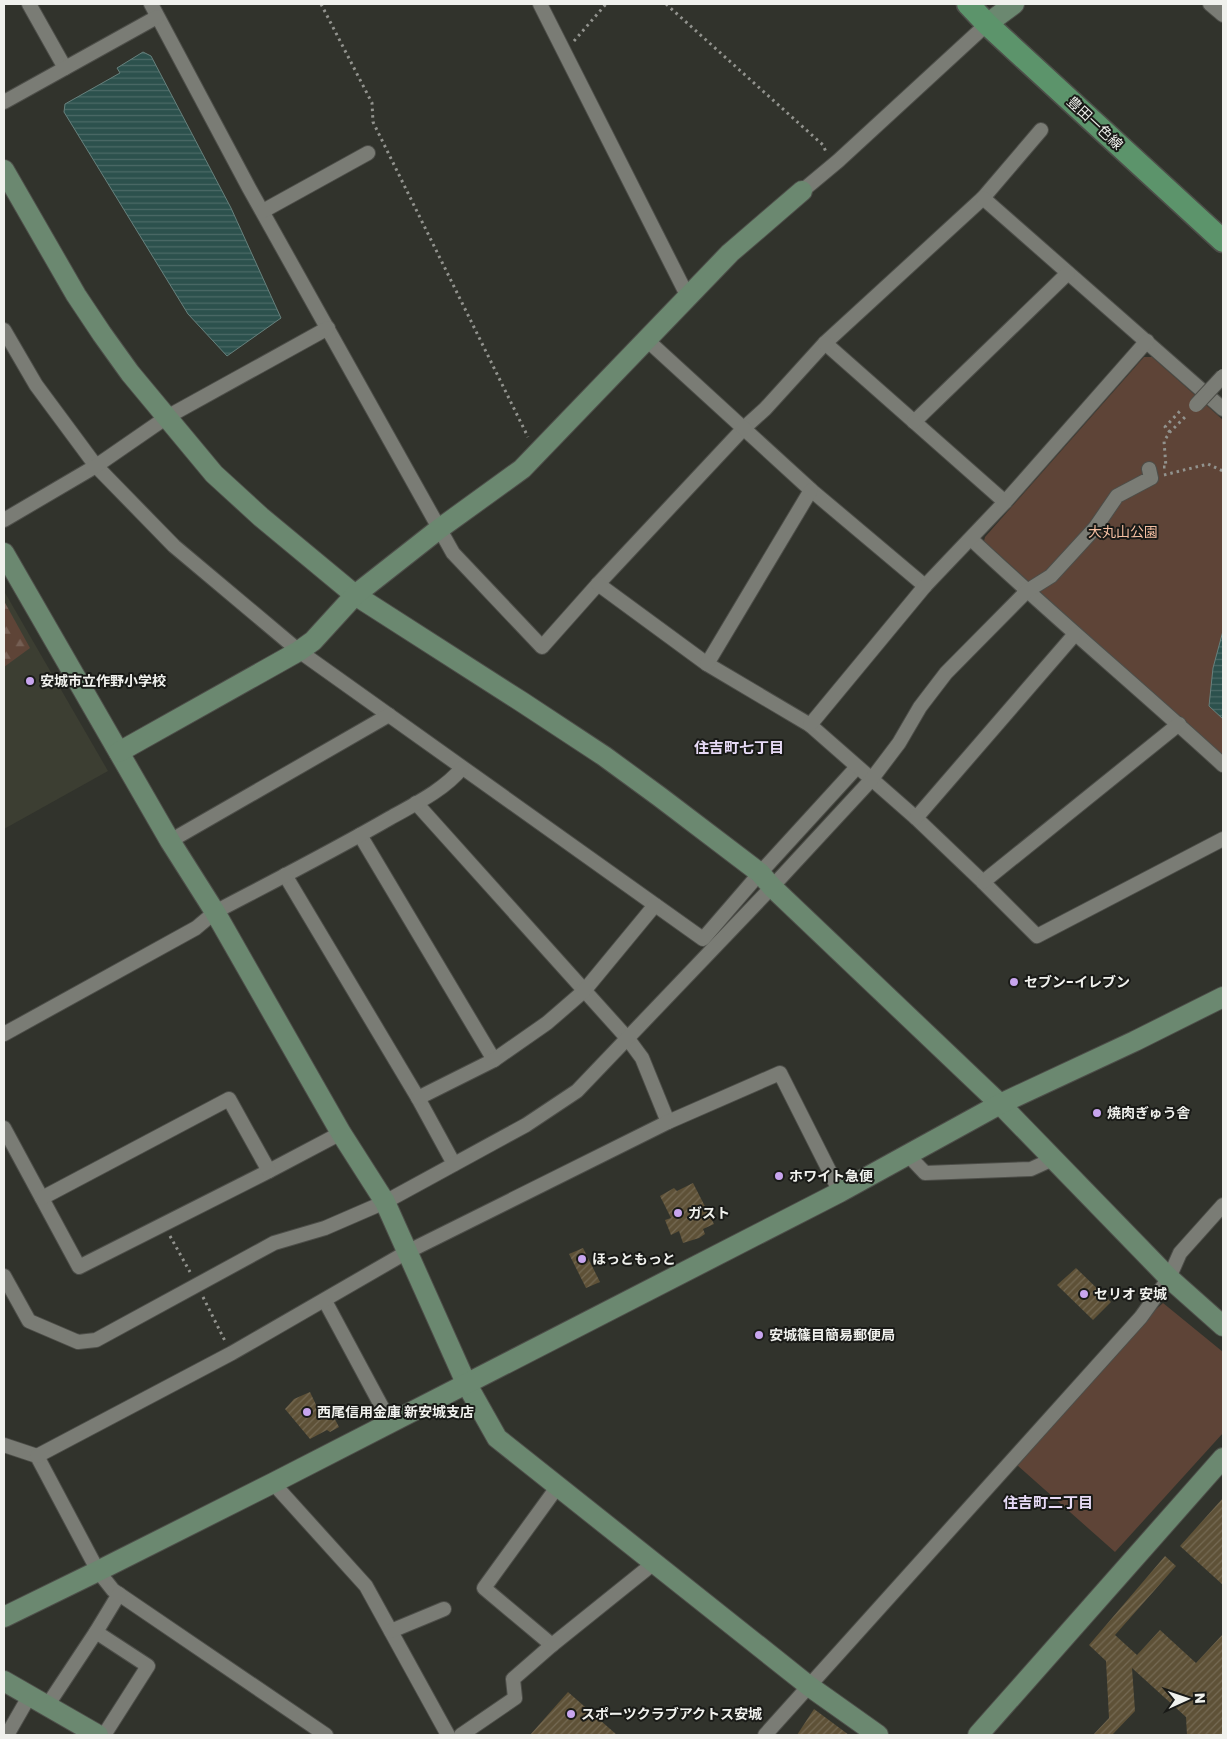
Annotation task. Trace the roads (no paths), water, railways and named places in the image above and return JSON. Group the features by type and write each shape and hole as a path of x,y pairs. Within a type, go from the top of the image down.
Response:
{"main road":[{"name":"豊田一色線","path":"968,4 1223,241"}],"street":[{"path":"29,4 65,68"},
{"path":"540,4 688,297"},
{"path":"119,752 299,651 313,641 355,595 439,529 522,469 730,253 802,190 833,166 988,24 1014,4"},
{"path":"1210,4 1223,15"},
{"path":"4,102 65,68 154,10 453,553 542,647 598,584 744,428 765,409 825,343 983,198 1041,130"},
{"path":"263,211 368,153"},
{"path":"4,170 76,294 102,334 130,373 214,474 261,517 355,595 514,696 604,756 766,880 1000,1104 1169,1278 1223,1326"},
{"path":"983,198 1223,409"},
{"path":"914,422 1068,273"},
{"path":"4,520 96,466 167,417 328,328"},
{"path":"4,330 36,385 96,466 174,546 299,651 704,939 871,780 898,743 920,707 946,673 1027,591 1051,576 1095,528 1117,496 1150,473"},
{"path":"647,340 811,490 925,586"},
{"path":"810,725 925,586 1005,502 1147,341"},
{"path":"825,343 1005,502"},
{"path":"1196,405 1223,376"},
{"path":"707,664 811,490"},
{"path":"970,539 1223,765"},
{"path":"4,553 170,841 215,912 341,1133 385,1202 466,1383 497,1438 809,1686 878,1735"},
{"path":"598,584 707,664 810,725 916,818 1037,936 1223,839"},
{"path":"916,818 1075,634"},
{"path":"170,841 388,715"},
{"path":"983,882 1179,724"},
{"path":"4,1276 30,1321 78,1342 96,1340 274,1243 324,1228 385,1202 526,1125 577,1091 628,1039 766,880 857,767"},
{"path":"4,1034 196,928 215,912 416,803 454,779 462,768"},
{"path":"416,803 628,1039 642,1058 668,1122"},
{"path":"360,835 494,1060"},
{"path":"285,875 418,1098 454,1164"},
{"path":"418,1098 494,1060 547,1023 584,991 655,905"},
{"path":"4,1617 273,1483 840,1192 1000,1104 1135,1041 1223,997"},
{"path":"36,1456 232,1354 407,1252 668,1122 780,1073 840,1192"},
{"path":"42,1198 229,1099 269,1171"},
{"path":"4,1128 79,1267 341,1133"},
{"path":"908,1155 925,1173 1031,1170 1054,1159"},
{"path":"764,1735 1141,1317 1169,1278 1180,1253 1223,1205"},
{"path":"325,1301 390,1422"},
{"path":"4,1445 36,1456 98,1571 113,1590 326,1735"},
{"path":"978,1735 1223,1458"},
{"path":"273,1483 366,1586 448,1735"},
{"path":"552,1645 484,1588 558,1486"},
{"path":"461,1735 515,1698 513,1679 654,1562"},
{"path":"47,1706 119,1594"},
{"path":"391,1631 444,1609"},
{"path":"4,1681 92,1733 148,1666 96,1632"},
{"path":"7,1735 30,1696"}],"water":[{"path":"143,52 151,56 231,208 281,318 227,356 188,314 64,112 65,104 120,73 117,68"},
{"path":"1223,631 1223,719 1209,706 1213,668"}],"place":[{"name":"安城市立作野小学校","path":"30,681"},
{"name":"セブン-イレブン","path":"1014,982"},
{"name":"焼肉ぎゅう舎","path":"1097,1113"},
{"name":"ホワイト急便","path":"779,1176"},
{"name":"ガスト","path":"678,1213"},
{"name":"ほっともっと","path":"582,1259"},
{"name":"セリオ 安城","path":"1084,1294"},
{"name":"安城篠目簡易郵便局","path":"759,1335"},
{"name":"西尾信用金庫 新安城支店","path":"307,1412"},
{"name":"スポーツクラブアクトス安城","path":"571,1714"}],"district":[{"name":"住吉町七丁目","path":"739,747"},
{"name":"住吉町二丁目","path":"1048,1502"}],"park label":[{"name":"大丸山公園","path":"1123,532"}]}
